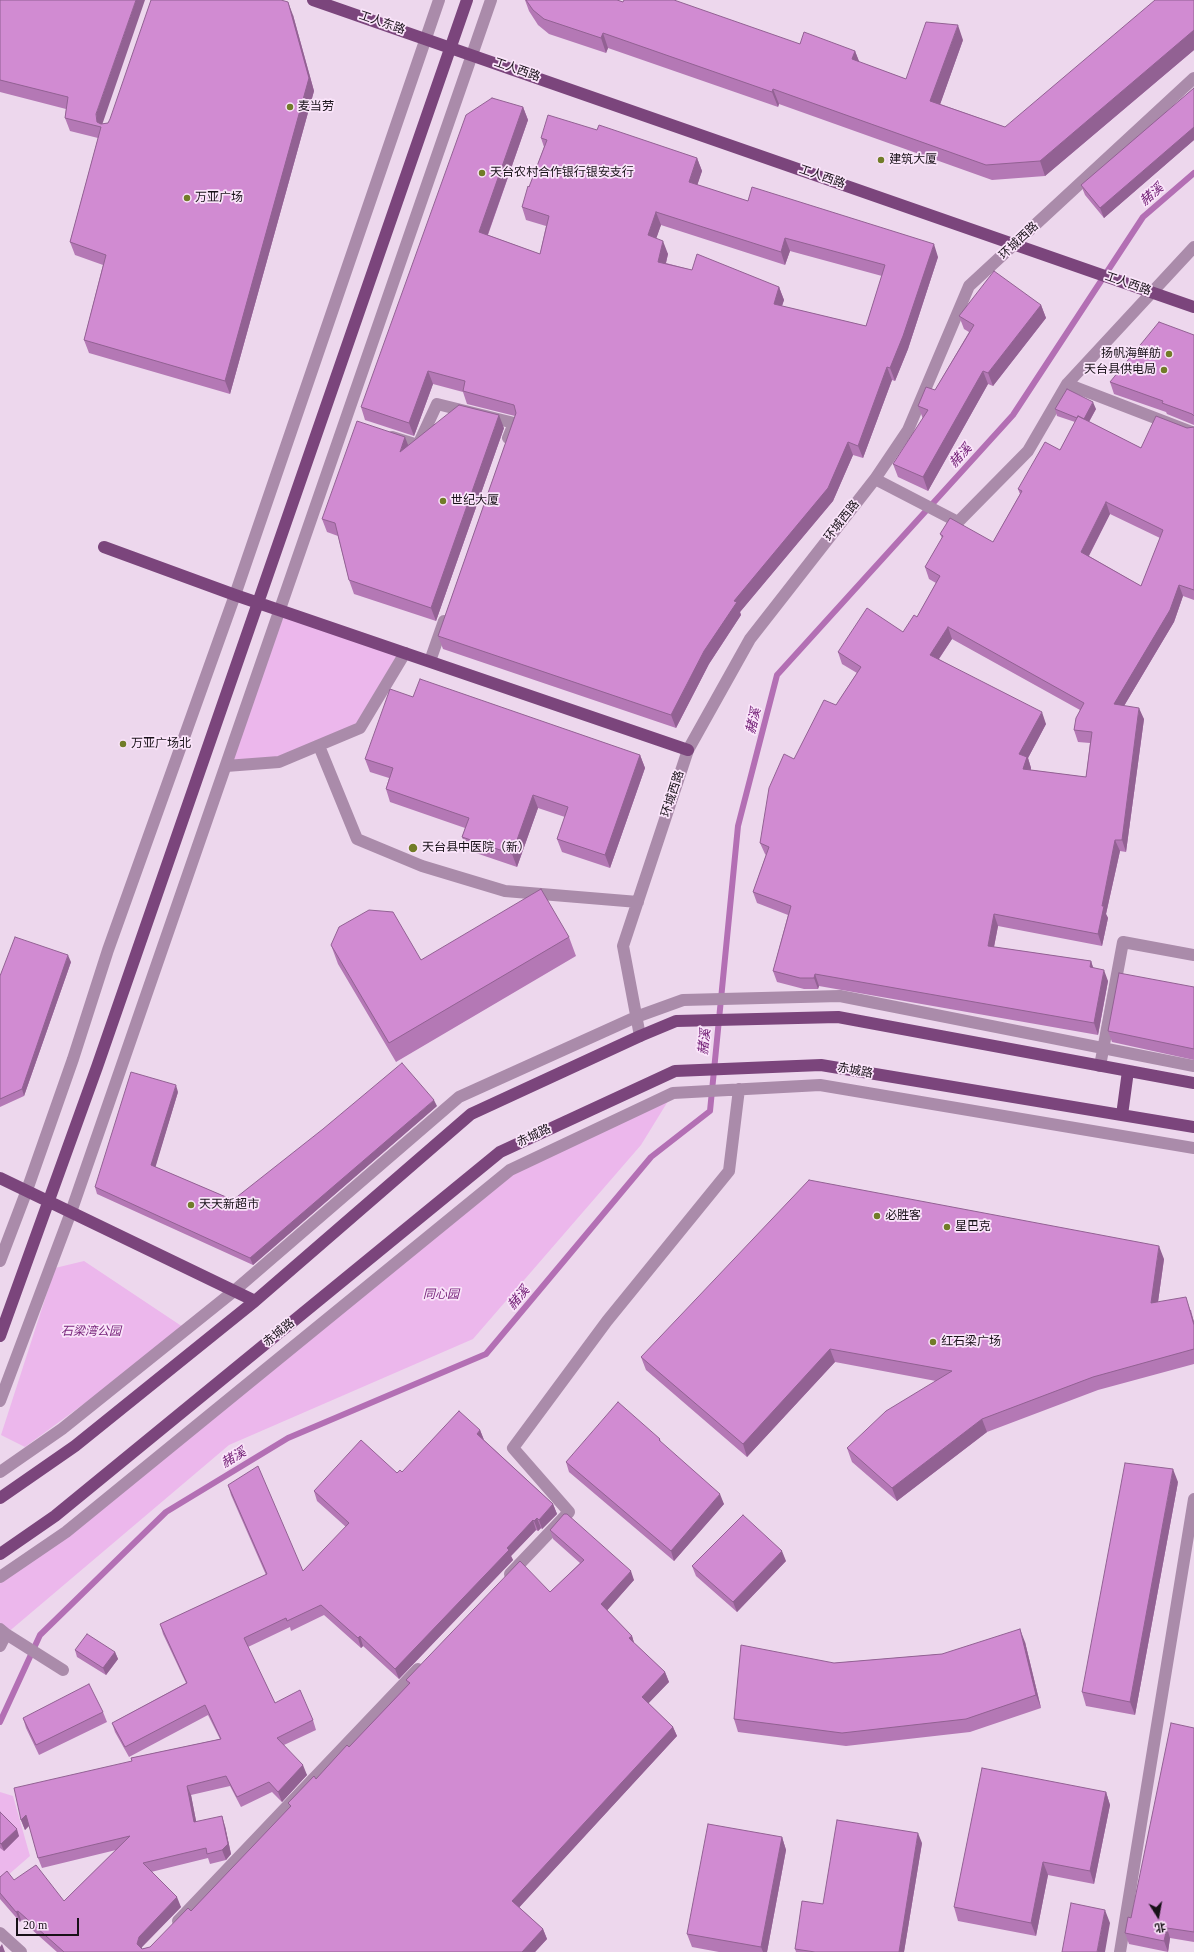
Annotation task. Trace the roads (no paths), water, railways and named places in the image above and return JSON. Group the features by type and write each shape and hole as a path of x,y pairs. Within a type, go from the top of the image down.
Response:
{"main road":[{"name":"工人东路","path":"313,0 451,47"},
{"path":"0,1336 49,1201 259,602 467,0"},
{"name":"工人西路","path":"451,47 1194,307"},
{"path":"104,547 235,595 688,750"},
{"path":"0,1498 75,1446 255,1301 471,1114 640,1036 676,1021 838,1017 1194,1084"},
{"name":"赤城路","path":"0,1554 55,1516 500,1152 675,1071 821,1065 1194,1127"},
{"path":"1122,1115 1128,1071"},
{"path":"0,1178 255,1301"}],"street":[{"path":"0,1261 27,1190 73,1059 108,950 235,595 439,0"},
{"path":"0,1401 71,1212 491,0"},
{"name":"环城西路","path":"640,1036 623,946 688,750 750,639 875,480 908,430 969,286 1194,78"},
{"path":"875,480 958,522 1028,451 1067,384 1153,293 1194,247"},
{"path":"1067,384 1194,433"},
{"path":"381,433 418,446 437,404 514,423 503,453"},
{"path":"345,421 359,426"},
{"path":"430,661 448,609"},
{"path":"226,766 279,762 360,728 405,653"},
{"path":"319,746 357,838 422,866 505,891 638,902"},
{"path":"1100,1066 1122,942 1194,955"},
{"path":"0,1472 62,1429 234,1291 459,1097 636,1017 683,1000 840,996 1194,1066"},
{"path":"0,1577 66,1532 510,1170 673,1093 820,1085 1194,1148"},
{"path":"503,1581 568,1512 512,1448 607,1321 729,1171 739,1089"},
{"path":"1120,1952 1194,1499"},
{"path":"0,1646 3,1631 63,1670"},
{"path":"170,1929 426,1661"},
{"path":"0,1933 21,1952"}],"waterway":[{"name":"赭溪","path":"0,1722 40,1635 166,1512 288,1438 486,1354 651,1157 710,1111 738,826 777,675 1013,415 1143,217 1194,173"}],"place":[{"name":"麦当劳","path":"290,107"},
{"name":"建筑大厦","path":"881,160"},
{"name":"天台农村合作银行银安支行","path":"482,173"},
{"name":"万亚广场","path":"187,198"},
{"name":"扬帆海鲜舫","path":"1169,354"},
{"name":"天台县供电局","path":"1164,370"},
{"name":"世纪大厦","path":"443,501"},
{"name":"万亚广场北","path":"123,744"},
{"name":"天台县中医院（新）","path":"413,848"},
{"name":"天天新超市","path":"191,1205"},
{"name":"必胜客","path":"877,1216"},
{"name":"星巴克","path":"947,1227"},
{"name":"红石梁广场","path":"933,1342"}],"park label":[{"name":"同心园","path":"441,1295"},
{"name":"石梁湾公园","path":"91,1332"}]}
